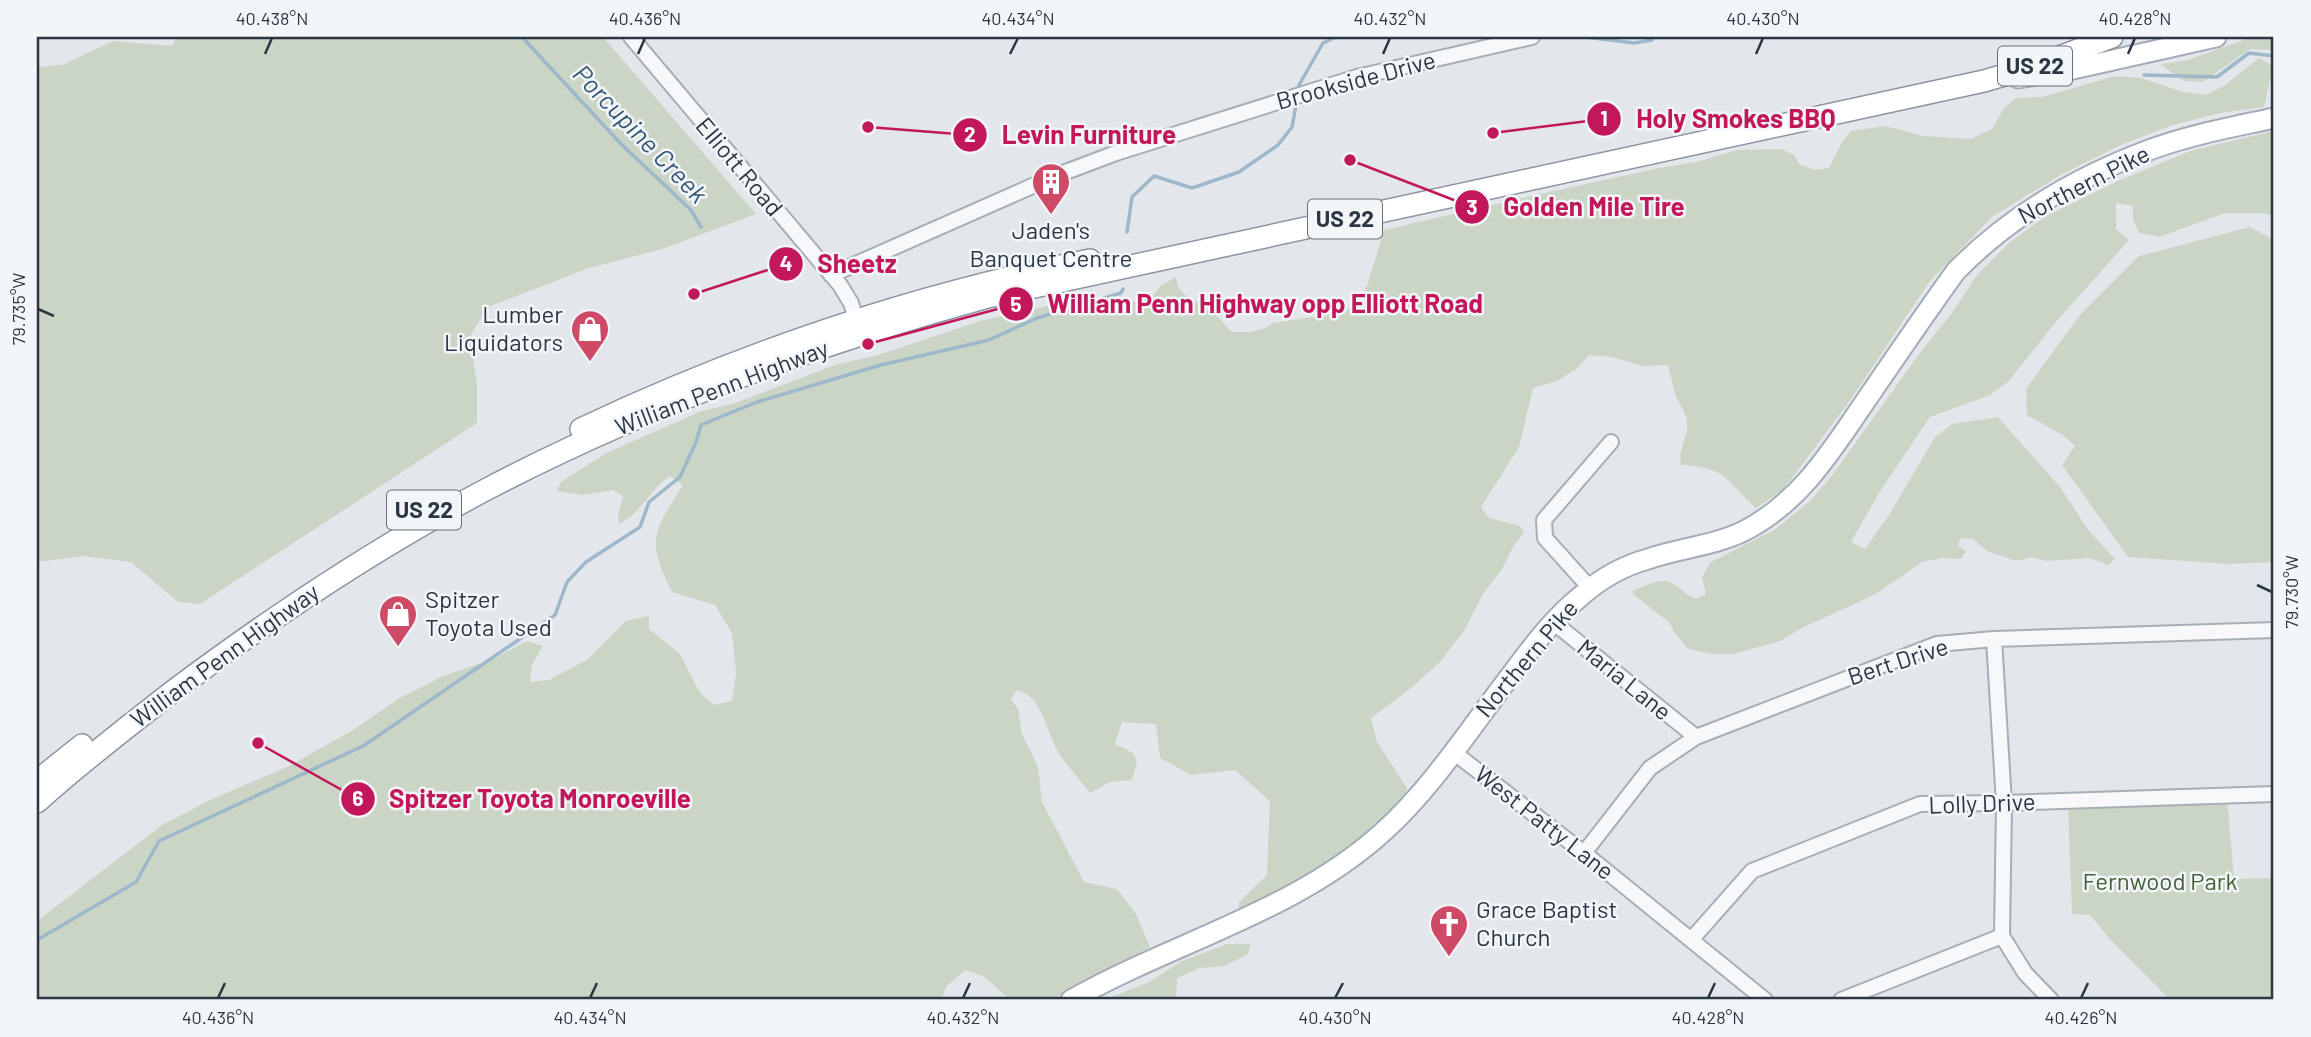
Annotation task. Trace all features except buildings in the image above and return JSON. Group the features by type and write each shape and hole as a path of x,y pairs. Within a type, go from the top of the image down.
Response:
{"highway":[{"name":"William Penn Highway","path":"37,802 123,730 243,640 346,571 440,515 537,464 931,296 1042,269 1981,68 2079,37"},
{"name":"William Penn Highway","path":"37,781 247,622 339,561 434,504 532,453 637,402 735,362 859,327 1045,284 1954,87 2038,65 2112,37"}],"main road":[{"path":"1954,87 2073,69 2216,37"},
{"name":"Northern Pike","path":"1071,1000 1286,897 1346,863 1395,821 1553,622 1590,588 1625,567 1648,558 1724,539 1745,530 1782,507 1826,458 1956,271 1982,244 2014,219 2067,188 2150,150 2194,136 2274,118"}],"street":[{"name":"Elliott Road","path":"631,37 831,275 848,297 859,327"},
{"name":"Brookside Drive","path":"831,275 1086,163 1357,77 1532,37"},
{"path":"1590,588 1545,538 1544,520 1611,442"},
{"name":"Maria Lane","path":"1553,622 1696,737"},
{"name":"Bert Drive","path":"1584,853 1650,768 1696,737 1937,645 1994,639 2274,630"},
{"path":"1994,639 2004,803 2002,936 2025,973 2051,1000"},
{"name":"West Patty Lane","path":"1452,751 1584,853 1765,1000"},
{"name":"Lolly Drive","path":"1691,940 1752,871 1920,804 2274,794"},
{"path":"1841,1000 2002,936"}],"green space":[{"path":"177,37 603,37 756,214 662,249 589,268 488,307 470,336 477,385 477,423 200,604 178,602 131,562 83,556 37,562 37,67 62,65 113,41 172,46"},
{"path":"2252,37 2274,37 2274,50 2250,49 2203,82 2184,81 2160,64 2188,60"},
{"path":"2259,58 2273,66 2264,107 2220,113 2173,125 2123,144 2062,174 1992,217 1930,281 1851,399 1783,490 1756,508 1717,472 1681,465 1680,454 1687,432 1687,418 1675,394 1668,365 1642,366 1612,357 1589,355 1576,369 1557,381 1533,388 1519,447 1481,507 1489,518 1520,526 1524,533 1483,594 1465,629 1441,661 1371,718 1377,742 1407,788 1404,797 1399,805 1352,847 1316,871 1238,912 1239,902 1267,875 1270,801 1235,770 1191,775 1160,758 1156,724 1122,722 1115,744 1133,753 1137,762 1132,780 1110,782 1090,793 1059,753 1039,708 1026,694 1017,690 1011,699 1018,709 1022,734 1038,767 1042,802 1084,882 1117,889 1136,914 1150,947 1052,1000 1010,1000 985,977 965,970 946,987 941,1000 37,1000 37,921 162,825 212,799 289,766 353,730 400,698 441,677 495,658 527,641 543,646 532,665 530,682 549,680 588,659 626,621 649,616 649,629 680,654 700,693 714,705 732,701 736,673 732,633 715,605 672,592 658,559 656,536 665,514 683,485 670,476 633,515 619,524 618,515 623,496 613,490 582,495 557,491 561,482 606,453 702,411 735,403 835,365 878,355 980,321 1075,300 1132,302 1153,295 1162,285 1176,277 1184,294 1212,311 1232,332 1250,332 1273,323 1340,313 1361,299 1384,230 1659,168 1697,162 1737,150 1781,149 1794,155 1799,164 1814,170 1829,168 1842,142 1851,131 1885,126 1924,136 1970,139 1992,129 2004,108 2016,98 2042,97 2115,76 2141,78 2183,92 2205,95 2224,86"},
{"path":"2274,132 2274,216 2263,213 2225,213 2159,237 2139,233 2133,220 2133,206 2116,203 2116,229 2129,240 2055,323 2008,382 1990,395 1930,417 1879,493 1851,542 1865,549 1891,512 1935,437 1952,424 1998,417 2060,487 2089,531 2115,559 2108,565 2090,558 2046,561 2032,557 2016,561 1987,551 1973,539 1960,538 1958,546 1966,551 1961,559 1943,558 1922,562 1876,594 1780,641 1734,654 1713,654 1688,649 1670,623 1634,595 1632,591 1663,581 1672,583 1696,599 1706,594 1702,577 1711,562 1776,529 1810,501 1831,477 1977,275 2009,243 2046,216 2118,181 2190,151"},
{"path":"2250,227 2274,240 2274,562 2228,564 2128,557 2062,465 2075,446 2064,436 2027,415 2026,389 2079,316 2139,256"},
{"name":"Fernwood Park","path":"2227,796 2234,879 2274,878 2274,1000 2170,1000 2090,915 2072,914 2068,803"},
{"path":"1227,944 1251,944 1247,955 1224,966 1200,968 1177,978 1176,1000 1104,1000 1149,982 1182,961"}],"waterway":[{"name":"Porcupine Creek","path":"522,37 621,144 691,210 701,227"},
{"path":"1298,92 1299,85 1323,43 1336,37"},
{"path":"1585,37 1634,43 1652,40"},
{"path":"2144,75 2217,77 2249,53 2274,56"},
{"path":"1127,232 1132,197 1154,176 1192,188 1239,172 1278,145 1292,127 1297,100"},
{"path":"37,940 136,882 159,841 363,746 555,615 567,582 586,562 640,527 649,502 680,477 701,425 757,402 881,365 989,340 1037,318 1121,293 1123,289"}],"place":[{"name":"Levin Furniture","path":"868,127"},
{"name":"Holy Smokes BBQ","path":"1493,133"},
{"name":"Golden Mile Tire","path":"1350,160"},
{"name":"Jaden's Banquet Centre","path":"1051,216"},
{"name":"Sheetz","path":"694,294"},
{"name":"William Penn Highway opp Elliott Road","path":"868,344"},
{"name":"Lumber Liquidators","path":"590,363"},
{"name":"Spitzer Toyota Used","path":"398,648"},
{"name":"Spitzer Toyota Monroeville","path":"258,743"},
{"name":"Grace Baptist Church","path":"1449,958"}]}
